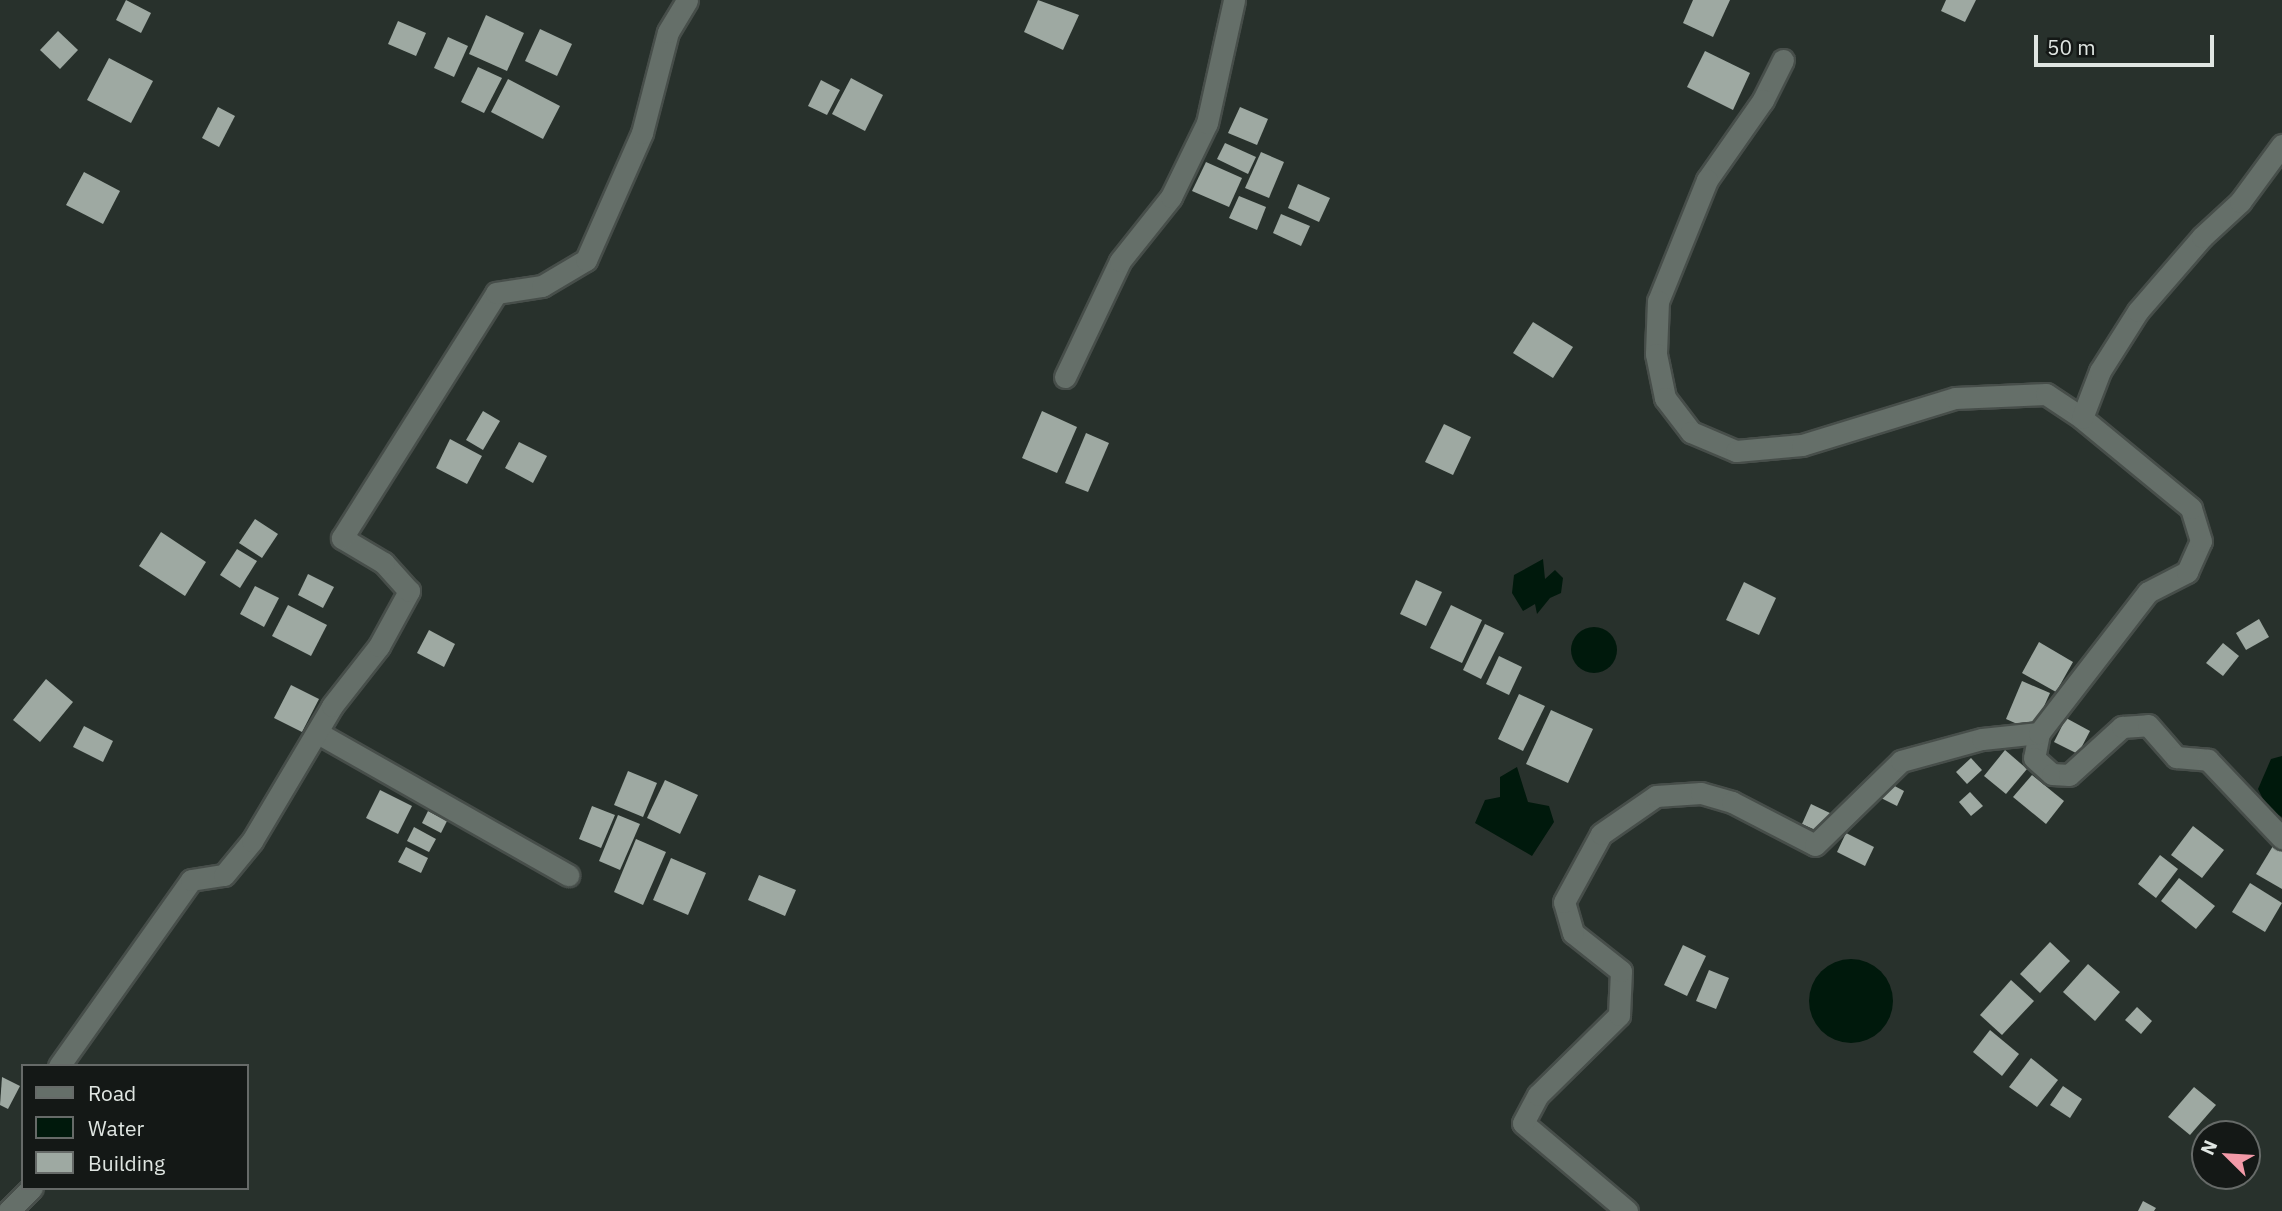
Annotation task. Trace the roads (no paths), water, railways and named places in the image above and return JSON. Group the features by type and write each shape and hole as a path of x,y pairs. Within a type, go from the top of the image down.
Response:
{"street":[{"path":"60,1064 191,880 224,876 252,841 332,706 379,646 409,591 384,563 342,538 496,293 542,286 586,260 642,133 668,32 687,0"},
{"path":"1065,377 1120,261 1171,197 1207,123 1234,0"},
{"path":"1783,60 1763,100 1707,180 1658,301 1656,354 1665,398 1691,432 1736,451 1802,445 1955,398 2046,394 2082,418 2191,508 2201,541 2187,572 2148,592 2039,733 2034,758 2052,774 2069,775 2122,727 2148,725 2176,757 2208,760 2282,838"},
{"path":"2082,418 2100,371 2138,311 2202,237 2240,202 2282,145"},
{"path":"318,733 568,874"},
{"path":"1627,1211 1523,1124 1538,1096 1619,1015 1621,971 1573,933 1564,902 1601,834 1656,796 1701,793 1732,802 1815,845 1901,761 1982,739 2039,733"},
{"path":"8,1211 30,1190"}],"water":[{"path":"1543,559 1545,579 1555,570 1563,578 1561,593 1550,598 1537,614 1535,604 1523,611 1512,593 1514,575"},
{"path":"1594,627 1610,634 1617,650 1610,666 1594,673 1578,666 1571,650 1578,634"},
{"path":"2282,756 2282,817 2268,809 2258,789 2271,759"},
{"path":"1517,767 1528,802 1549,806 1554,822 1532,856 1475,823 1485,800 1500,797 1500,777"},
{"path":"1851,959 1867,962 1881,971 1890,985 1893,1001 1890,1017 1881,1031 1867,1040 1851,1043 1835,1040 1821,1031 1812,1017 1809,1001 1812,985 1821,971 1835,962"}]}
